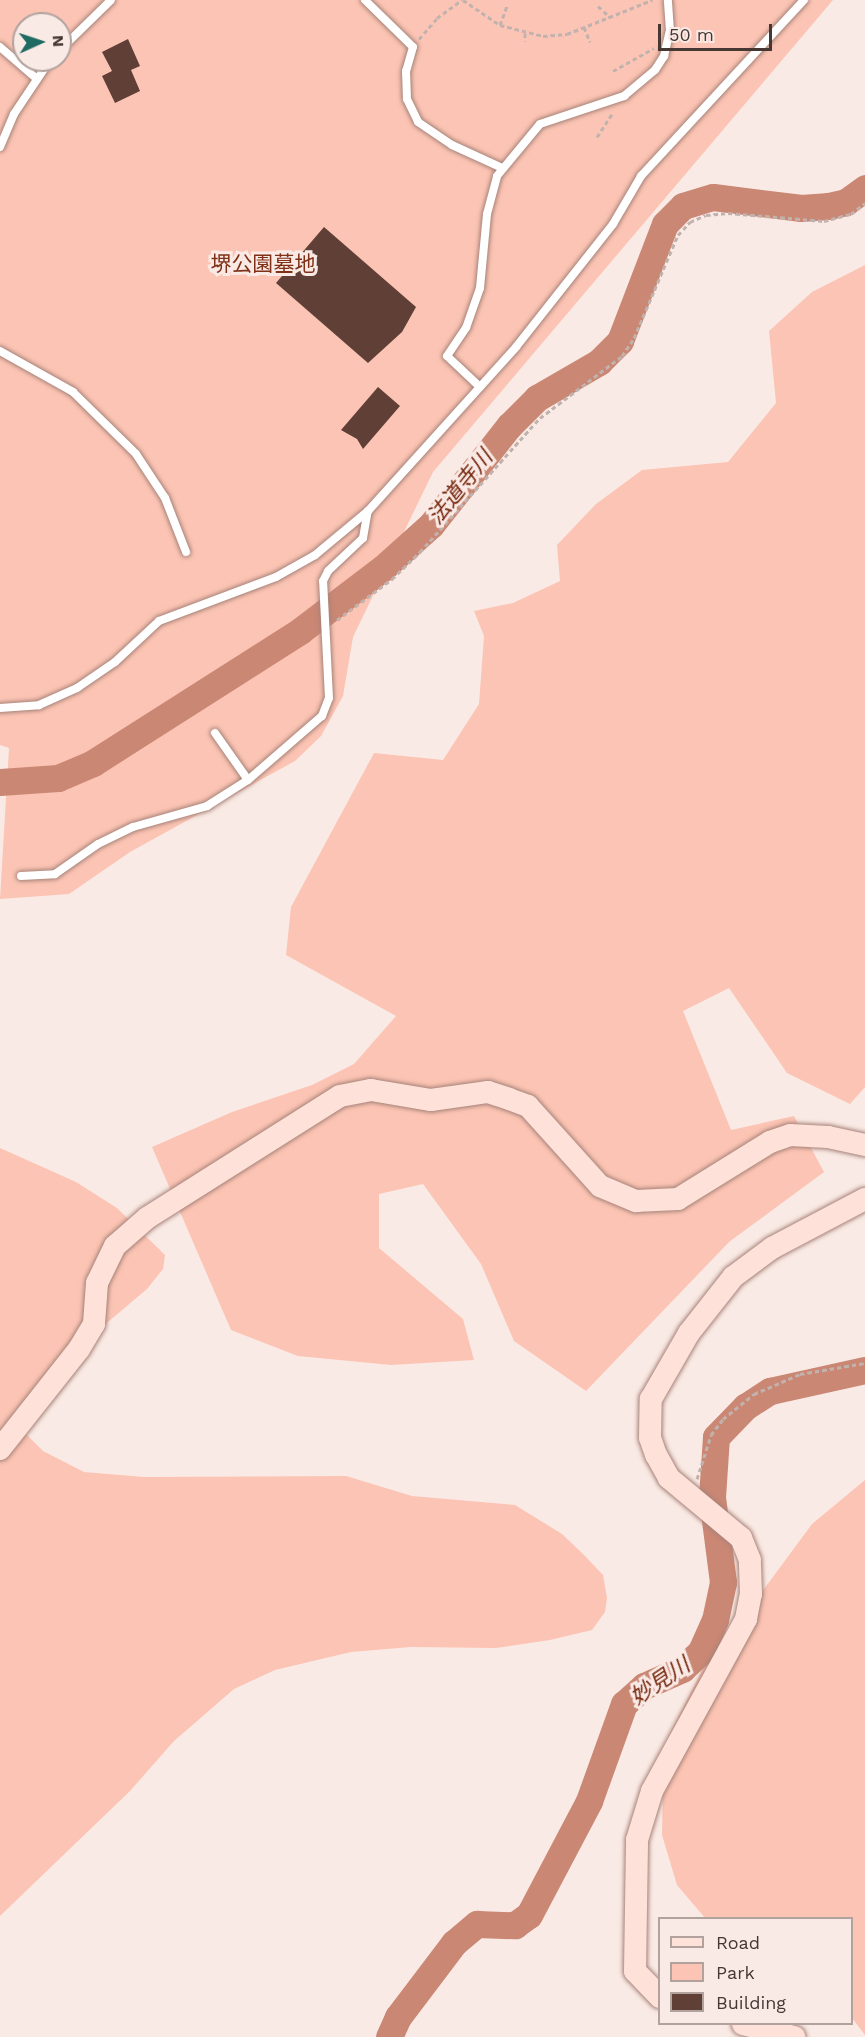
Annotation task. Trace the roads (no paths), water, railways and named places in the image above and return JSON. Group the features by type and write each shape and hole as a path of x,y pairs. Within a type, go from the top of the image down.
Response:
{"street":[{"path":"0,1449 80,1349 94,1324 97,1283 115,1246 147,1218 340,1096 371,1090 431,1100 488,1092 509,1098 528,1106 600,1186 636,1201 678,1199 770,1142 790,1135 828,1137 865,1146"},
{"path":"658,1995 635,1971 637,1840 652,1791 746,1618 751,1594 750,1560 741,1538 669,1478 650,1438 651,1399 656,1384 689,1333 734,1277 772,1248 865,1199"},
{"path":"747,2025 794,2037"}],"lane":[{"path":"72,38 111,0"},
{"path":"365,0 413,47 406,71 407,99 417,122 452,145 502,168"},
{"path":"480,387 447,356 466,328 480,288 487,214 502,168 540,124 624,96 655,70 667,44 668,0"},
{"path":"0,708 39,705 77,688 115,662 159,621 276,577 315,555 368,511 480,387 613,224 641,176 804,0"},
{"path":"0,47 37,79"},
{"path":"0,147 14,114 42,72"},
{"path":"0,351 73,392 136,454 165,498 186,552"},
{"path":"21,876 55,874 115,836 207,806 248,780 322,716 329,698 327,626 323,592 328,571 363,538 368,511"},
{"path":"215,733 248,780"}],"waterway":[{"name":"法道寺川","path":"0,782 58,778 93,763 300,631 383,568 431,525 509,426 537,398 599,362 620,341 665,224 683,206 713,197 801,208 829,206 846,202 865,188"},
{"name":"妙見川","path":"389,2037 398,2017 454,1943 477,1924 515,1925 529,1915 589,1801 624,1704 644,1686 682,1669 701,1651 715,1620 723,1582 712,1497 716,1437 745,1407 770,1391 865,1370"}],"park label":[{"name":"堺公園墓地","path":"263,264"}]}
